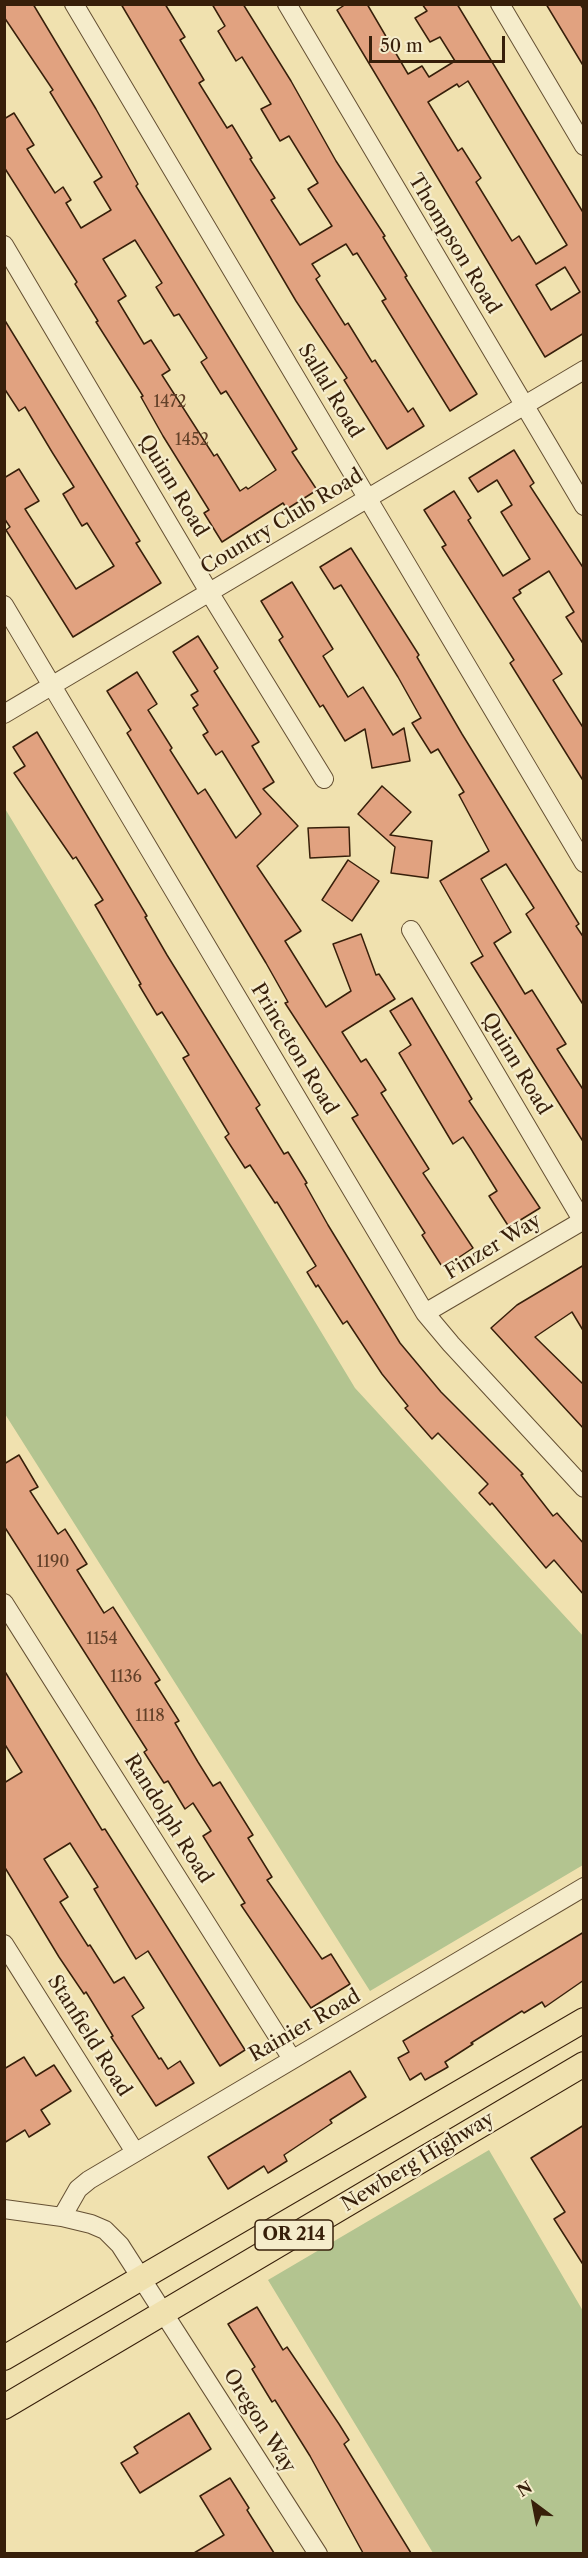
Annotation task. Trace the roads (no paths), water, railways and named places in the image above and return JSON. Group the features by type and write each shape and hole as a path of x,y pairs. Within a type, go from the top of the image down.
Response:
{"main road":[{"name":"Newberg Highway","path":"4,2358 584,2020"},
{"name":"Newberg Highway","path":"4,2407 584,2064"}],"street":[{"name":"Sallal Road","path":"74,4 584,863"},
{"name":"Thompson Road","path":"287,4 584,506"},
{"path":"500,4 584,146"},
{"name":"Quinn Road","path":"4,245 209,592 324,779"},
{"name":"Country Club Road","path":"4,714 584,370"},
{"name":"Princeton Road","path":"4,605 425,1313 584,1488"},
{"name":"Quinn Road","path":"411,930 583,1220"},
{"name":"Finzer Way","path":"425,1313 583,1220"},
{"name":"Randolph Road","path":"4,1603 292,2059"},
{"name":"Rainier Road","path":"63,2217 82,2184 584,1887"},
{"name":"Stanfield Road","path":"4,1944 135,2152"},
{"path":"4,2209 63,2217 105,2230 120,2245 164,2312"},
{"name":"Oregon Way","path":"164,2312 318,2553"}]}
